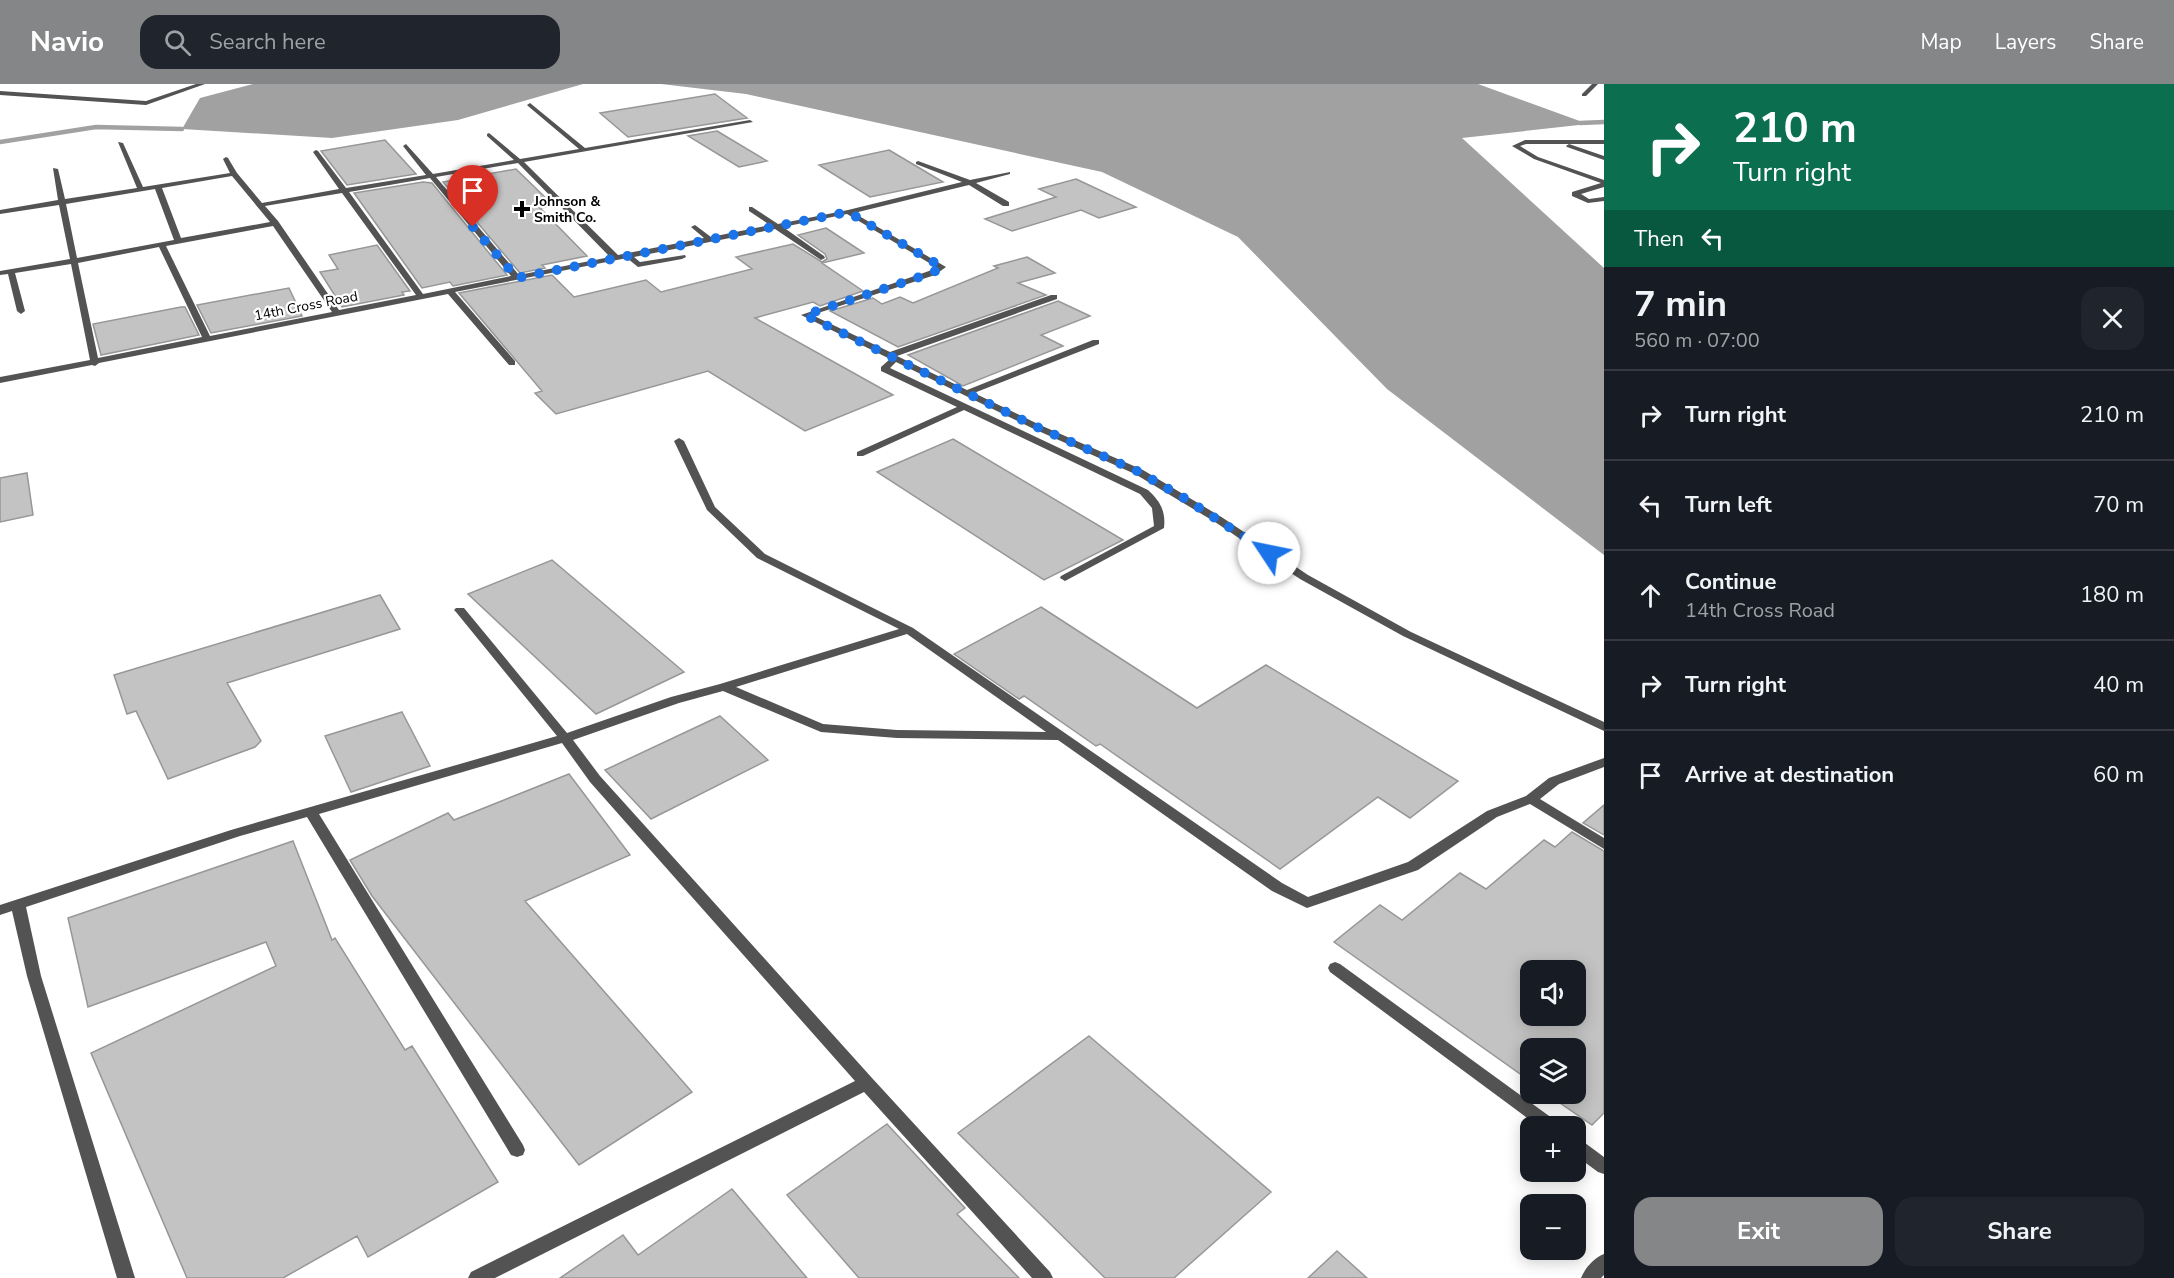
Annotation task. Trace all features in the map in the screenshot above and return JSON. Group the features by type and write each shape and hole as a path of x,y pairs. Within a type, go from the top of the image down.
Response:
{"street":[{"path":"0,93 146,103 202,84"},
{"path":"1584,95 1595,84"},
{"path":"530,105 585,151"},
{"path":"260,205 750,122"},
{"path":"489,135 520,162 616,258"},
{"path":"1604,142 1526,142 1515,146 1536,158 1604,184"},
{"path":"1560,142 1604,158"},
{"path":"120,143 141,189"},
{"path":"406,146 517,278"},
{"path":"316,152 421,297"},
{"path":"226,159 234,174 275,223 337,313"},
{"path":"918,163 969,182 1006,204"},
{"path":"55,170 95,363"},
{"name":"14th Cross Road","path":"0,380 848,212 1008,173"},
{"path":"0,212 234,174"},
{"path":"1604,184 1575,194 1588,201 1604,199"},
{"path":"158,187 178,241"},
{"path":"752,209 821,258"},
{"path":"848,212 942,267 932,273 805,315 966,393 1139,472 1219,520 1304,577 1407,634 1604,727"},
{"path":"0,273 275,223"},
{"path":"695,227 710,240"},
{"path":"162,245 207,339"},
{"path":"629,256 638,265 682,257"},
{"path":"11,271 21,311"},
{"path":"450,291 512,363"},
{"path":"1054,297 891,357 884,369 1144,492 1156,503 1161,515 1159,528 1065,578"},
{"path":"966,393 1096,342"},
{"path":"860,454 964,407"},
{"path":"679,441 711,508 761,556 909,630 1277,887 1307,903 1413,866 1492,814 1531,799 1554,781 1604,762"},
{"path":"460,610 565,738 595,779 866,1083 1044,1278"},
{"path":"0,910 236,833 565,738 675,700 909,630"},
{"path":"724,687 821,728 897,734 1061,736"},
{"path":"1531,799 1604,844"},
{"path":"311,812 517,1150"},
{"path":"18,904 34,976 126,1278"},
{"path":"1335,968 1536,1116"},
{"path":"477,1278 866,1083"},
{"path":"1586,1153 1604,1167"},
{"path":"1590,1278 1604,1262"}],"shaded area":[{"path":"253,84 583,84 458,120 332,138 182,129 200,98"},
{"path":"661,84 1478,84 1588,124 1462,138 1604,268 1604,555 1387,389 1238,237 1102,172 746,94"}],"building":[{"path":"715,94 747,118 628,137 600,113"},
{"path":"717,131 767,161 739,167 688,136"},
{"path":"385,140 416,174 347,185 321,151"},
{"path":"889,150 943,182 870,197 819,165"},
{"path":"516,169 554,206 540,208 587,256 542,265 545,268 520,273 443,182"},
{"path":"1076,179 1136,207 1099,218 1081,210 1012,231 985,219 1056,197 1039,189"},
{"path":"423,182 432,183 507,275 453,286 450,282 422,288 354,193"},
{"path":"826,228 864,253 822,263 863,291 820,306 813,302 755,318 893,395 805,431 708,371 556,414 535,393 542,391 459,293 552,275 574,297 646,280 661,292 752,269 736,257 793,244 822,262 827,259 825,254 798,235"},
{"path":"377,245 410,291 402,292 404,295 342,307 320,272 338,269 329,255"},
{"path":"1027,257 1055,273 1018,283 1046,295 898,347 830,311 873,298 882,304 900,297 913,303 998,268 994,266"},
{"path":"289,288 302,316 211,333 197,305"},
{"path":"1058,301 1090,316 1041,335 1063,346 963,386 908,355"},
{"path":"185,307 199,335 101,355 93,324"},
{"path":"953,439 1123,540 1044,580 877,472"},
{"path":"27,473 33,515 0,522 0,478"},
{"path":"552,560 684,672 596,714 468,594"},
{"path":"380,595 400,629 227,683 261,741 255,747 168,779 136,711 127,714 114,675"},
{"path":"1041,607 1197,708 1266,665 1458,781 1410,818 1378,797 1280,869 1100,744 1096,746 1024,696 1019,699 954,654"},
{"path":"402,712 430,766 351,792 325,736"},
{"path":"720,716 768,760 651,819 605,770"},
{"path":"569,774 630,855 525,901 692,1092 579,1165 372,896 350,860 448,813 454,820"},
{"path":"1604,805 1604,835 1583,823"},
{"path":"1572,832 1604,851 1604,1113 1592,1125 1586,1121 1586,1116 1579,1116 1562,1104 1586,1104 1586,1038 1520,1038 1520,1074 1334,942 1380,905 1402,920 1460,873 1486,889 1544,840 1555,847"},
{"path":"293,841 332,940 335,938 405,1050 412,1046 498,1182 368,1257 357,1236 283,1278 187,1278 91,1053 276,966 266,942 88,1007 68,918"},
{"path":"1089,1036 1271,1192 1174,1278 1105,1278 958,1133"},
{"path":"887,1124 965,1208 957,1214 1019,1278 859,1278 787,1195"},
{"path":"732,1189 807,1278 560,1278 623,1235 638,1255"},
{"path":"1337,1251 1367,1278 1308,1278"}],"waterway":[{"path":"1580,123 1604,122"},
{"path":"0,142 96,127 182,129"}],"place":[{"name":"Johnson & Smith Co.","path":"522,209"}],"route":[{"path":"473,227 517,278 848,212 942,267 932,273 805,315 1037,427 1139,472 1269,553"}]}
